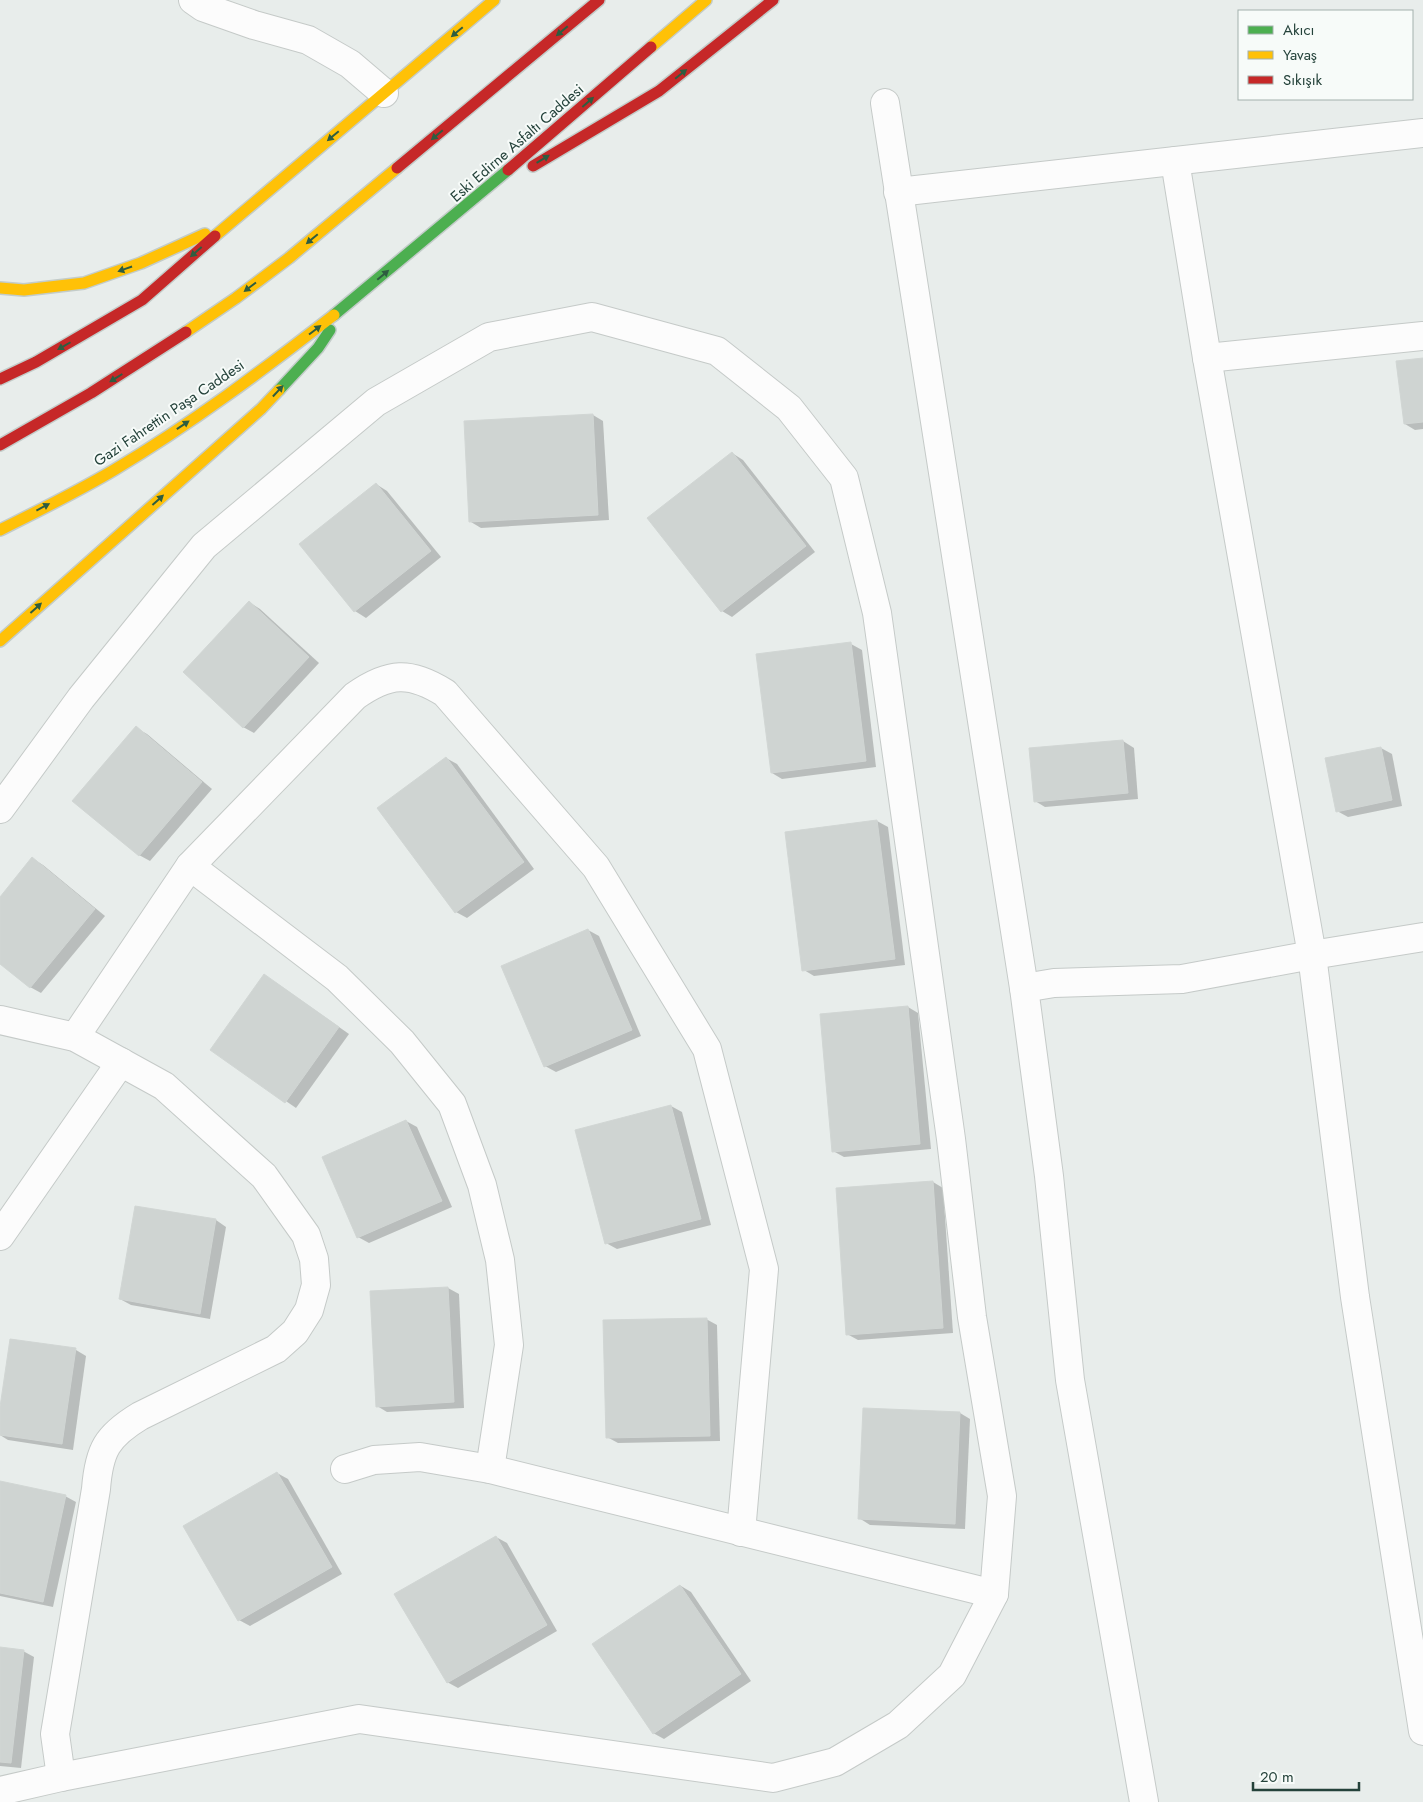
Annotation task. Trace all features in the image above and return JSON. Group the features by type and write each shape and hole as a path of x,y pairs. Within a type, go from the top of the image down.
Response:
{"highway":[{"path":"0,379 36,362 142,300 233,220 494,0"},
{"path":"0,445 91,393 178,338 236,298 289,258 599,0"},
{"name":"Eski Edirne Asfaltı Caddesi","path":"346,307 706,0"},
{"path":"471,202 659,91 773,0"},
{"path":"0,288 24,290 84,283 141,264 233,220"},
{"path":"0,641 261,409 318,348 346,307"},
{"name":"Gazi Fahrettin Paşa Caddesi","path":"0,530 114,470 182,426 346,307"}],"street":[{"path":"193,0 203,7 308,40 350,64 384,93"},
{"path":"885,103 1024,988 1049,1176 1070,1380 1144,1802"},
{"path":"898,192 1423,133"},
{"path":"1175,161 1207,358 1312,955 1355,1297 1423,1731"},
{"path":"0,809 81,698 204,546 376,402 489,337 592,317 717,351 789,408 844,478 877,614 950,1139 972,1317 1002,1496 994,1594 952,1675 898,1724 836,1762 773,1778 358,1719 61,1777 0,1791"},
{"path":"1207,358 1423,336"},
{"path":"75,1037 190,866 355,696 371,684 390,678 410,677 429,682 445,693 596,867 706,1049 764,1269 741,1532"},
{"path":"190,866 337,978 402,1042 452,1104 482,1185 500,1260 509,1345 490,1470"},
{"path":"1024,988 1054,983 1182,979 1423,937"},
{"path":"0,1020 75,1037 164,1086 264,1176 306,1235 314,1259 316,1285 309,1310 295,1332 276,1349 140,1416 121,1428 106,1445 98,1466 96,1488 55,1734 61,1777"},
{"path":"0,1236 121,1062"},
{"path":"345,1469 374,1460 420,1456 490,1470 994,1594"}],"building":[{"path":"1423,358 1423,422 1404,424 1396,361"},
{"path":"593,414 598,515 469,522 464,421"},
{"path":"732,452 806,546 721,612 647,518"},
{"path":"376,483 431,551 354,612 299,544"},
{"path":"249,601 309,657 243,728 183,672"},
{"path":"851,642 866,761 771,773 756,654"},
{"path":"136,726 202,782 139,856 72,801"},
{"path":"1123,740 1128,793 1034,802 1029,748"},
{"path":"1381,747 1392,800 1336,812 1325,758"},
{"path":"446,757 524,862 455,913 377,808"},
{"path":"877,820 895,959 802,971 785,832"},
{"path":"32,857 95,909 30,988 0,964 0,897"},
{"path":"588,929 632,1030 544,1067 501,966"},
{"path":"264,974 339,1027 285,1103 210,1050"},
{"path":"908,1006 920,1144 832,1152 820,1014"},
{"path":"671,1105 701,1219 605,1244 575,1130"},
{"path":"406,1120 442,1201 357,1238 322,1157"},
{"path":"933,1181 943,1328 846,1335 836,1188"},
{"path":"135,1206 216,1219 200,1314 119,1299"},
{"path":"448,1287 454,1402 376,1407 370,1291"},
{"path":"707,1318 710,1436 606,1438 603,1320"},
{"path":"10,1339 76,1348 62,1444 0,1435 0,1407"},
{"path":"863,1408 960,1412 955,1524 858,1519"},
{"path":"277,1472 332,1567 238,1621 183,1526"},
{"path":"0,1481 66,1495 43,1602 0,1593"},
{"path":"496,1536 547,1625 447,1683 394,1594"},
{"path":"680,1585 741,1674 653,1734 592,1644"},
{"path":"0,1647 24,1650 11,1763 0,1762"}],"traffic: fast":[{"path":"334,315 508,170"},
{"path":"279,390 318,348 330,330"}],"traffic: slow":[{"path":"215,236 494,0"},
{"path":"651,47 706,0"},
{"path":"186,332 236,298 289,258 397,168"},
{"path":"0,288 24,290 84,283 141,263 205,234"},
{"path":"0,530 86,486 171,434 226,396 334,315"},
{"path":"0,641 261,409 279,390"}],"traffic: jam":[{"path":"397,168 599,0"},
{"path":"533,166 659,91 773,0"},
{"path":"508,170 651,47"},
{"path":"0,379 36,362 142,300 215,236"},
{"path":"0,445 91,393 186,332"}]}
